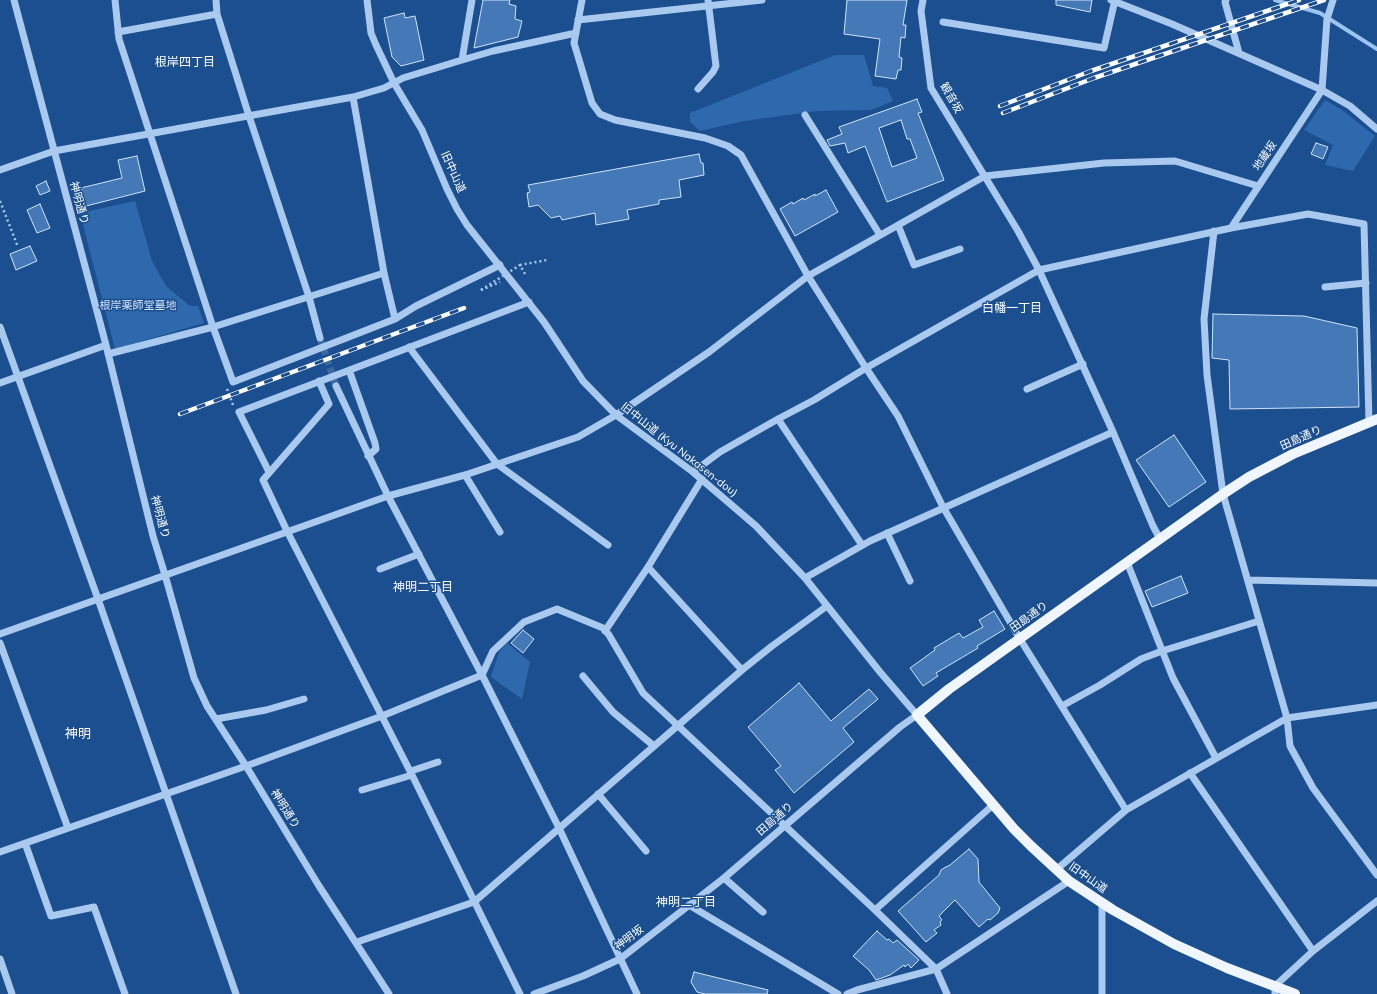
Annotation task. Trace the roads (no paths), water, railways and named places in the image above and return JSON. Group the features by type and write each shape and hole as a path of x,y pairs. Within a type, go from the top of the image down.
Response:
{"main road":[{"name":"田島通り","path":"917,715 949,689 1249,477 1293,454 1373,421"},
{"name":"旧中山道","path":"917,715 993,805 1030,846 1068,881 1102,903 1174,944 1275,990 1295,994"}],"street":[{"name":"神明通り","path":"14,0 106,345 153,536 194,678 207,706 246,766 319,886 390,994"},
{"path":"116,0 119,39 213,327 233,382 395,319 416,306 500,265"},
{"path":"216,0 217,14 309,297 320,338"},
{"path":"367,0 371,32 394,83"},
{"path":"462,60 472,0"},
{"path":"582,0 574,43 592,103 600,114 615,120 705,138 728,146 741,155 808,276 898,416 944,507 1020,639 1126,810"},
{"path":"578,20 708,3 762,0"},
{"name":"観音坂","path":"923,0 921,12 931,88 1018,232 1039,270 1114,432 1153,526 1160,539"},
{"path":"943,22 1104,48 1114,0 1322,90 1350,106 1377,129"},
{"path":"1226,0 1225,2 1239,53"},
{"path":"1322,90 1327,18 1333,0"},
{"path":"698,89 713,72 716,66 708,3"},
{"path":"118,32 217,14"},
{"path":"0,170 54,151 353,97 384,88 403,78 492,51 576,33"},
{"name":"旧中山道","path":"394,83 416,119 457,209 467,225 500,265"},
{"name":"地蔵坂","path":"1231,228 1322,90"},
{"path":"353,97 384,273 395,319"},
{"path":"805,115 880,235"},
{"path":"0,634 388,496 465,475 578,437 616,415 709,352 808,276 984,176 1104,163 1175,161 1258,186"},
{"path":"693,472 720,452 814,400 866,368 1039,270 1231,228 1308,214 1364,224 1373,421"},
{"path":"898,225 914,265 960,249"},
{"path":"1214,232 1204,319 1207,375 1223,494 1287,718 1290,746 1313,788 1377,875"},
{"name":"旧中山道 (Kyu Nakasen-dou)","path":"500,265 544,322 583,381 616,415 702,479 756,526 805,578 880,672 917,715"},
{"path":"108,354 213,327 384,273"},
{"path":"1325,287 1366,283"},
{"path":"269,472 239,412 529,302"},
{"path":"0,327 98,599 236,994"},
{"path":"0,383 106,345"},
{"path":"409,347 497,464 608,545"},
{"path":"1027,389 1083,364"},
{"path":"348,370 375,443 376,449 368,456"},
{"path":"319,382 329,404 263,480 287,531 412,773 520,994"},
{"path":"336,386 388,496 482,675 559,828 637,994"},
{"path":"778,419 862,545"},
{"path":"805,578 862,545 887,533 1114,432"},
{"path":"465,475 500,532"},
{"path":"605,631 648,567 702,479"},
{"path":"887,533 910,581"},
{"path":"380,569 419,554"},
{"path":"1127,562 1173,678 1216,758"},
{"path":"648,567 742,670"},
{"path":"1248,580 1377,583"},
{"path":"357,942 474,902 742,670 777,642 827,606"},
{"path":"0,852 246,766 382,716 482,675 493,651 524,622 557,609 603,628 643,693 936,969 947,994"},
{"path":"1062,706 1100,685 1141,659 1259,621"},
{"path":"0,644 68,828"},
{"path":"583,676 613,712 654,746"},
{"path":"216,719 266,710 304,699"},
{"path":"1056,870 1126,810 1287,718 1377,705"},
{"name":"田島通り","path":"724,878 900,727 917,715"},
{"path":"362,790 412,773 438,762"},
{"path":"1190,773 1313,951"},
{"path":"598,794 646,851"},
{"path":"874,910 993,805"},
{"path":"25,843 51,916 94,907 125,994"},
{"path":"724,878 763,912"},
{"name":"神明坂","path":"534,994 583,976 620,959 724,878"},
{"path":"847,994 936,969 1068,881"},
{"path":"1275,990 1313,951 1377,901"},
{"path":"1102,903 1102,994"},
{"path":"689,905 838,994"},
{"path":"0,959 12,994"}],"waterway":[{"path":"1275,0 1320,13 1377,49"}],"tunnel":[{"path":"320,338 336,386"}],"railway":[{"path":"1000,106 1091,71 1299,0"},
{"path":"1003,113 1094,78 1324,0"},
{"path":"180,414 464,308"}],"district":[{"name":"根岸四丁目","path":"185,62"},
{"name":"白幡一丁目","path":"1012,308"},
{"name":"神明二丁目","path":"423,587"},
{"name":"神明","path":"78,734"},
{"name":"神明二丁目","path":"686,902"}],"park label":[{"name":"根岸薬師堂墓地","path":"138,306"}]}
